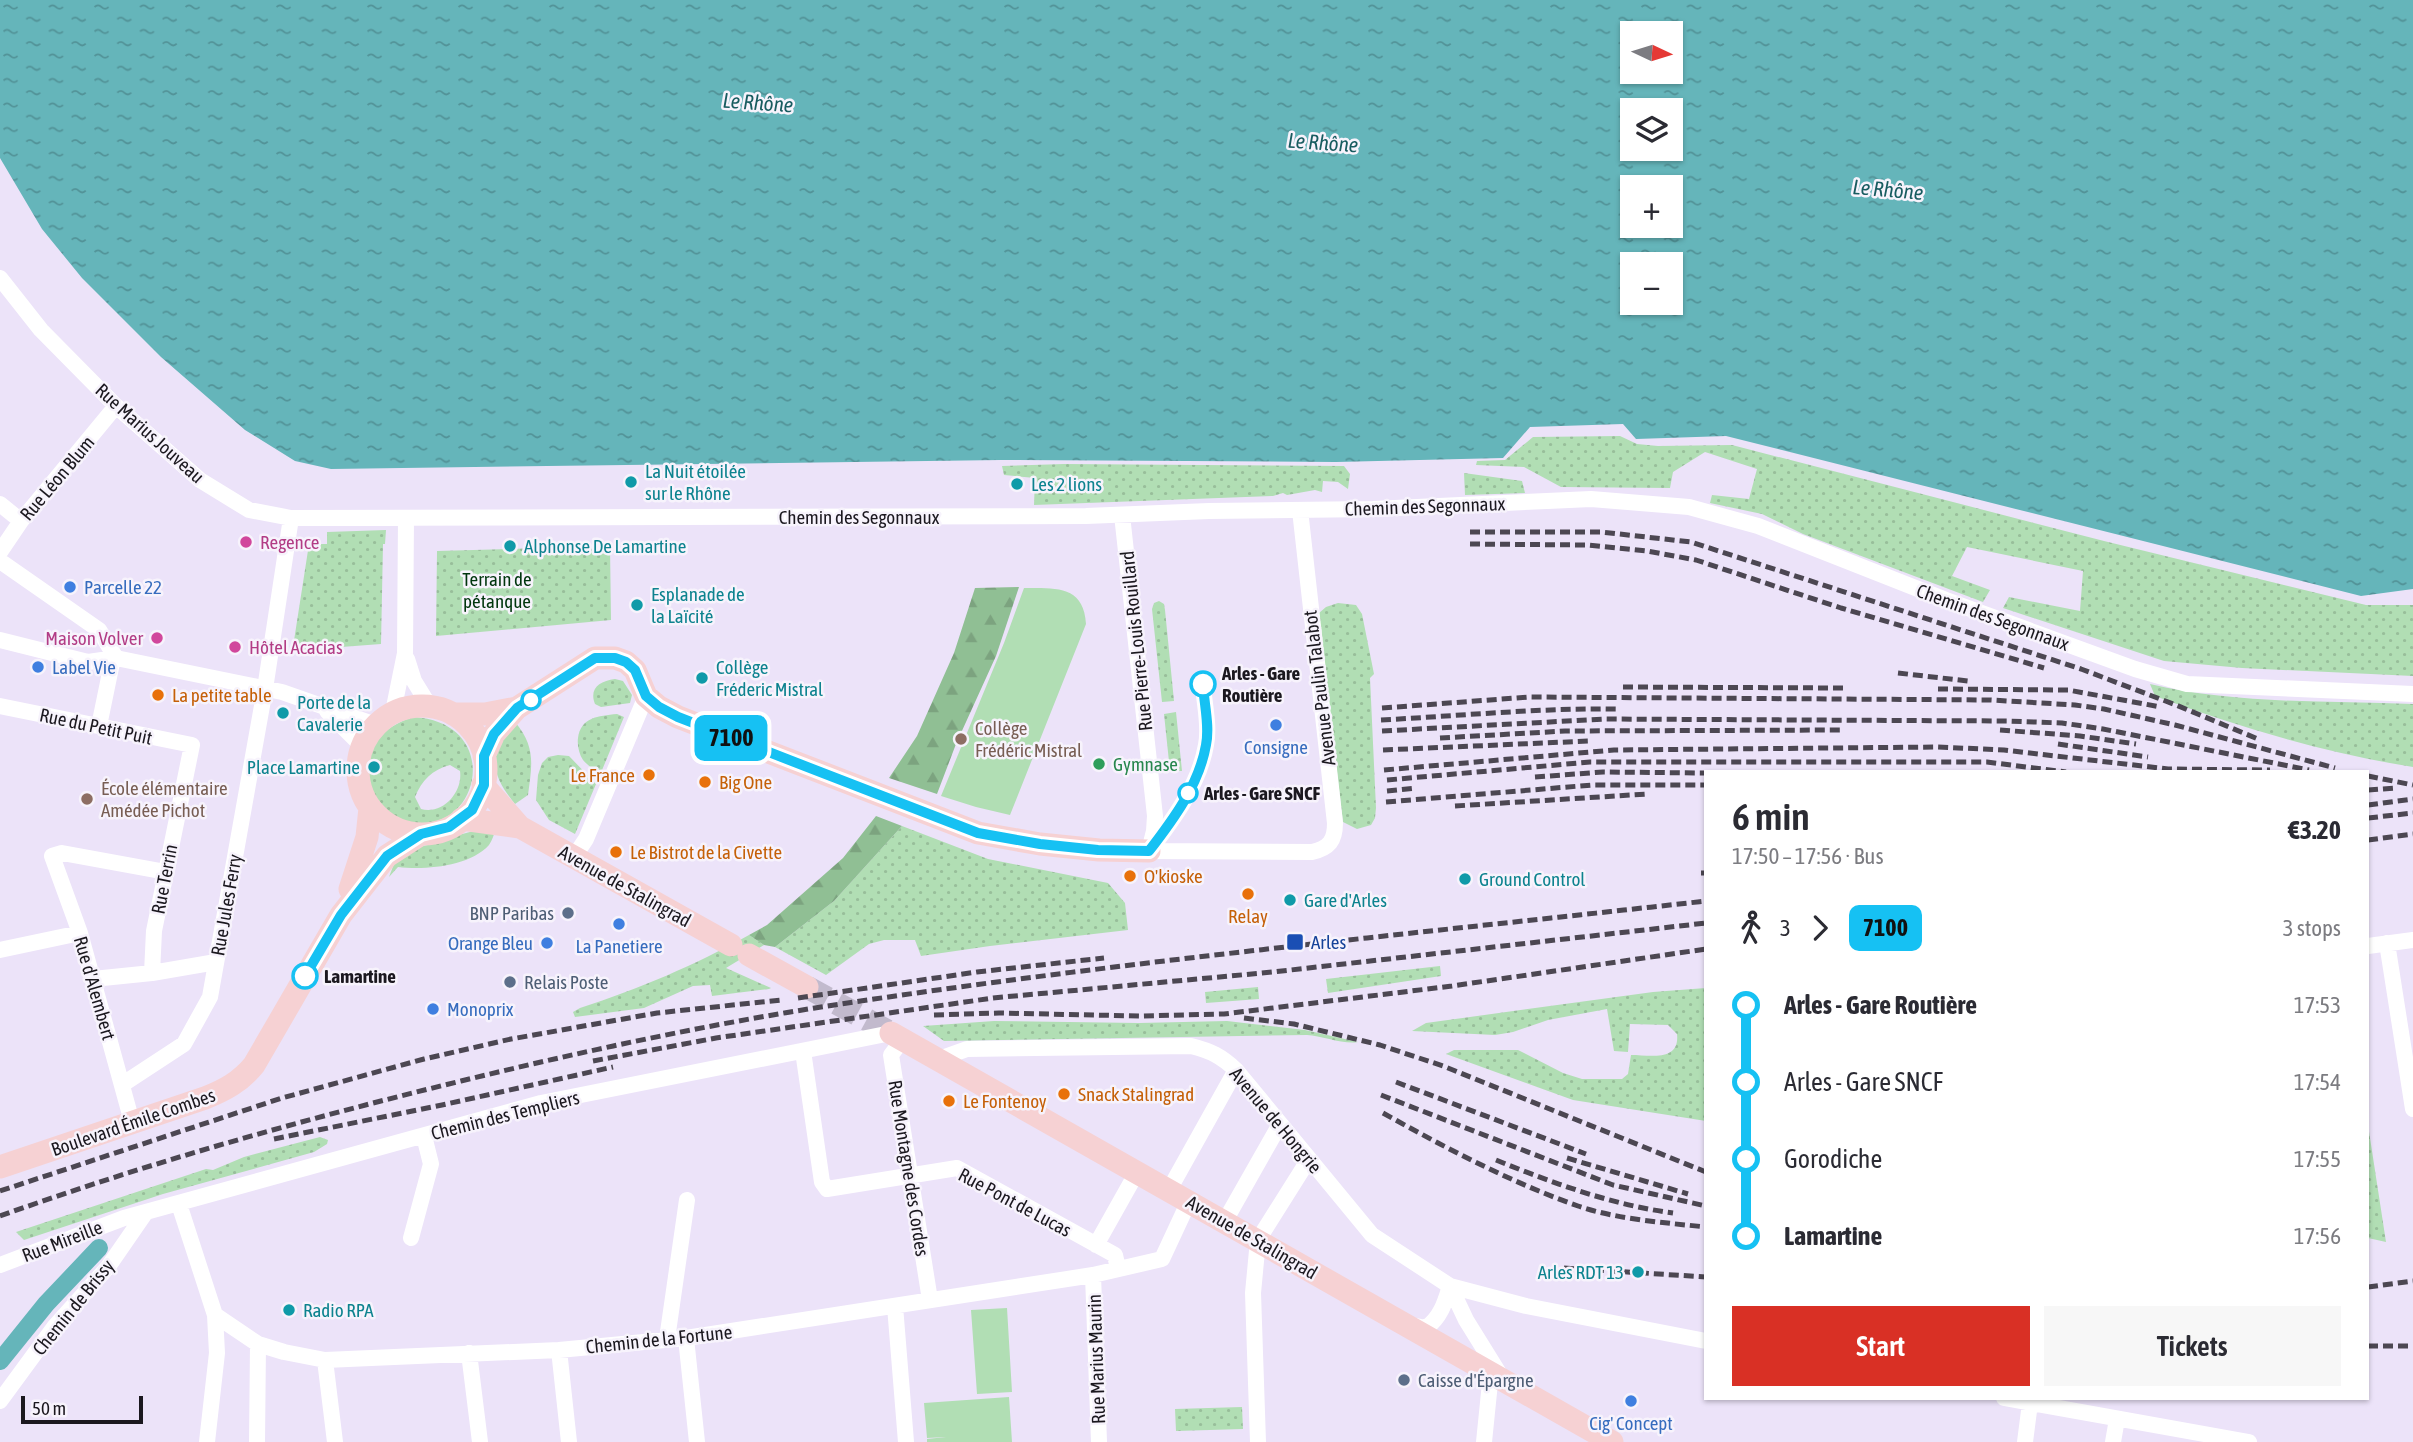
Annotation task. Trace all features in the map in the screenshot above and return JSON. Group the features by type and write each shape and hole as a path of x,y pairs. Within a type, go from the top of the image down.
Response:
{"main road":[{"name":"Avenue Paulin Talabot","path":"453,715 485,714 517,708 595,658 615,658 626,662 635,670 646,696 678,717 978,833 1040,844 1098,850 1149,851"},
{"path":"484,756 473,732 453,715 430,707 417,706 385,719 362,746 358,767 360,789 370,808 392,827 421,834 449,827 472,810 484,785 484,756 494,734 517,708"},
{"name":"Avenue de Stalingrad","path":"484,785 520,827 807,987"},
{"name":"Boulevard Émile Combes","path":"341,915 360,864 367,837 370,808"},
{"name":"Avenue de Stalingrad","path":"462,819 520,827"},
{"name":"Boulevard Émile Combes","path":"0,1167 205,1098 231,1087 244,1077 254,1065 341,915 387,856 421,834"},
{"name":"Avenue de Stalingrad","path":"897,1036 1612,1442"}],"street":[{"name":"Rue Marius Jouveau","path":"0,278 41,330 116,406 200,480 249,510 291,518 406,518"},
{"name":"Rue Léon Blum","path":"0,552 21,521 116,406"},
{"name":"Chemin des Segonnaux","path":"406,518 988,517 1373,509 1591,499 1689,507 1758,526 1946,600 2135,669 2187,684 2413,694"},
{"path":"0,504 21,521"},
{"name":"Avenue Paulin Talabot","path":"1149,851 1311,852 1326,849 1333,841 1335,823 1300,510"},
{"name":"Rue Pierre-Louis Rouillard","path":"1122,514 1154,816 1154,831 1149,851"},
{"path":"265,689 291,518"},
{"path":"0,640 88,662 115,658 282,692 323,707 385,719 405,653 406,518"},
{"path":"0,561 99,630 115,658 99,726"},
{"path":"405,653 414,681 430,707"},
{"name":"Rue Jules Ferry","path":"123,1084 184,1044 210,997 265,689"},
{"path":"574,857 586,839 646,696"},
{"name":"Rue du Petit Puit","path":"0,706 192,745"},
{"path":"323,707 362,746"},
{"name":"Rue Terrin","path":"152,973 154,931 192,745"},
{"name":"Rue d'Alembert","path":"132,1122 80,933 52,856 62,853 166,872"},
{"path":"0,950 80,933"},
{"path":"2369,946 2413,940"},
{"path":"2387,943 2413,1109"},
{"path":"93,979 152,973 216,962"},
{"name":"Chemin des Templiers","path":"124,1218 541,1104 803,1051 897,1036"},
{"name":"Rue Montagne des Cordes","path":"897,1036 891,1055 930,1300"},
{"name":"Avenue de Hongrie","path":"939,1059 967,1049 1191,1046 1220,1055 1236,1070 1372,1235 1450,1286 1526,1306 1704,1341"},
{"name":"Rue Pont de Lucas","path":"803,1051 822,1182 827,1189 957,1168 1115,1255 1118,1269"},
{"path":"1179,1195 1236,1070"},
{"path":"1225,1222 1280,1124"},
{"path":"411,1238 431,1164 425,1136"},
{"path":"1258,1442 1253,1293 1258,1240 1309,1159"},
{"path":"1096,1245 1137,1172"},
{"name":"Chemin de la Fortune","path":"215,1315 258,1344 324,1360 559,1350 686,1338 1093,1275 1162,1259 1179,1195"},
{"path":"667,1339 687,1199"},
{"path":"179,1204 215,1315 217,1353 207,1442"},
{"name":"Chemin de Brissy","path":"0,1401 55,1326 108,1267 146,1212"},
{"name":"Rue Mireille","path":"0,1265 124,1218"},
{"name":"Rue Marius Maurin","path":"1093,1275 1098,1442"},
{"path":"1405,1324 1426,1328 1433,1323 1444,1306 1450,1286"},
{"path":"1450,1286 1498,1378 1485,1442"},
{"path":"895,1306 906,1442"},
{"path":"686,1338 696,1442"},
{"path":"257,1442 258,1344"},
{"path":"559,1350 569,1442"},
{"path":"469,1353 480,1442"},
{"path":"324,1360 335,1442"},
{"path":"2015,1400 2249,1442"},
{"path":"2025,1442 2031,1403"},
{"path":"2113,1442 2117,1419"}],"green space":[{"path":"1620,436 1637,444 1658,446 1732,445 2366,605 2413,605 2413,676 2242,668 2164,661 2003,608 2009,597 2080,611 2083,571 1967,547 1952,576 1990,590 1983,602 1803,534 1762,514 1710,503 1712,495 1749,499 1757,469 1705,452 1673,472 1670,488 1561,487 1524,467 1476,465 1477,461 1505,460 1533,437"},
{"path":"1002,466 1344,466 1350,474 1348,489 1338,482 1323,481 1322,492 1315,490 1273,496 1034,505 1035,478 1004,475"},
{"path":"1464,473 1522,481 1525,493 1465,495"},
{"path":"386,530 383,544 381,644 328,648 327,643 318,644 318,649 306,651 293,647 309,544 327,544 327,532"},
{"name":"Terrain de pétanque","path":"610,546 611,620 436,636 437,551"},
{"path":"1019,587 996,656 956,744 937,794 889,778 917,736 954,653 975,588"},
{"path":"1024,588 1057,589 1074,595 1084,611 1086,624 1010,815 941,796"},
{"path":"1159,601 1164,604 1165,610 1174,701 1162,702 1152,609 1154,603"},
{"path":"1338,603 1356,605 1362,614 1374,674 1370,678 1375,818 1371,825 1357,829 1343,822 1319,621 1319,613"},
{"path":"615,679 623,681 632,695 630,703 601,707 595,704 594,690 604,682"},
{"path":"2150,684 2248,698 2413,704 2413,767 2314,747 2218,718 2155,696"},
{"path":"1176,712 1182,771 1170,771 1164,714"},
{"path":"617,714 624,717 600,775 580,755 578,738 587,722"},
{"path":"414,717 443,724 462,739 471,758 472,779 465,798 451,814 431,823 400,820 382,807 373,794 367,767 369,756 381,736 401,722","holes":["450,765 460,771 458,787 450,800 437,809 421,809 415,797 428,776"]},
{"path":"515,722 529,748 531,765 528,795 515,804 499,780 495,759 497,748"},
{"path":"569,756 596,784 575,834 549,820 536,800 542,763 548,757"},
{"path":"876,816 902,826 834,901 775,947 764,945 749,935 767,925 843,858"},
{"path":"902,826 988,859 1108,883 1125,903 1128,930 921,956 915,940 884,940 869,944 826,975 775,947 834,901"},
{"path":"481,829 496,829 489,845 470,858 433,867 398,867 389,877 397,856"},
{"path":"749,935 764,945 726,968 771,988 769,989 712,996 710,985 693,986 644,1008 575,1017 573,1012 580,1008 666,976"},
{"path":"1440,966 1441,976 1328,993 1326,979"},
{"path":"1258,987 1259,999 1206,1003 1205,992"},
{"path":"1704,988 1704,1121 1573,1100 1446,1054 1454,1050 1518,1050 1563,1073 1582,1079 1622,1079 1628,1074 1631,1055 1655,1056 1674,1049 1677,1034 1668,1025 1630,1024 1628,1052 1614,1051 1607,1009 1548,1020 1495,1035 1412,1031 1426,1023 1653,992"},
{"path":"994,1021 1227,1021 1305,1030 1358,1042 1307,1035 944,1041 923,1026"},
{"path":"2369,1132 2386,1242 2369,1238"},
{"path":"320,1137 328,1140 327,1144 314,1152 163,1194 24,1240 16,1232 206,1169 213,1170 244,1157"},
{"path":"1007,1308 1012,1392 977,1394 971,1310"},
{"path":"1009,1397 1012,1442 927,1442 927,1439 946,1437 927,1438 924,1403"},
{"path":"1242,1407 1243,1429 1176,1431 1175,1409"}],"water":[{"name":"Le Rhône","path":"0,0 2413,0 2413,589 2361,596 1726,436 1636,439 1623,424 1530,427 1503,458 1336,462 1001,460 331,469 295,461 245,430 161,357 82,278 42,229 0,158"}],"waterway":[{"path":"0,1361 46,1304 99,1248"}],"tunnel":[{"path":"807,987 891,1033"}],"railway":[{"path":"1470,532 1601,532 1691,542 2081,669 2258,739"},
{"path":"1470,544 1587,545 1647,551 1696,560 1841,608 2044,668"},
{"path":"1898,673 1968,681"},
{"path":"1623,687 1844,688"},
{"path":"1938,689 2068,690 2161,707"},
{"path":"1382,708 1530,697 1991,700 2075,705 2175,725 2335,768"},
{"path":"1381,720 1527,711 1616,709"},
{"path":"1382,731 1605,719 2062,723 2309,770"},
{"path":"1440,738 1565,731 1843,730"},
{"path":"2000,730 2080,736 2136,744"},
{"path":"1383,750 1589,741"},
{"path":"2058,744 2148,757"},
{"path":"1384,770 1614,750 1938,747 2004,750 2168,769 2270,770"},
{"path":"1387,780 1590,762 1987,762 2050,770"},
{"path":"1535,777 1603,772 1704,773"},
{"path":"2369,776 2413,785"},
{"path":"1386,802 1592,785 1704,785"},
{"path":"1387,791 1416,788"},
{"path":"2369,790 2396,788"},
{"path":"1455,806 1647,794"},
{"path":"2369,805 2413,799"},
{"path":"2369,818 2413,813"},
{"path":"2369,840 2413,834"},
{"path":"0,1216 229,1142 344,1111 550,1060 730,1023 821,1007 1042,976 1704,901"},
{"path":"593,1061 716,1038 993,998 1273,972 1704,923"},
{"path":"934,1015 1224,1014 1452,986 1704,949"},
{"path":"798,998 977,972 1104,958"},
{"path":"0,1191 282,1098 424,1059 511,1039 657,1013 781,1000"},
{"path":"1244,1018 1294,1024 1380,1045 1443,1066 1704,1171"},
{"path":"274,1139 613,1067"},
{"path":"1396,1082 1586,1154"},
{"path":"1381,1095 1613,1185 1704,1206"},
{"path":"1383,1113 1479,1164 1578,1206 1624,1217 1704,1227"},
{"path":"1567,1158 1688,1194"},
{"path":"1496,1160 1605,1199 1673,1213"},
{"path":"1564,1268 1704,1277"},
{"path":"2369,1287 2413,1281"},
{"path":"2369,1346 2413,1346"}],"bus line":[{"name":"7100","path":"305,976 341,915 387,856 421,834 449,827 472,810 484,785 484,756 494,734 517,708 595,658 615,658 626,662 635,670 646,696 678,717 978,833 1010,840 1098,850 1149,851 1168,827 1197,775 1207,743 1203,684"}],"place":[{"name":"La Nuit étoilée sur le Rhône","path":"631,482"},
{"name":"Les 2 lions","path":"1017,484"},
{"name":"Regence","path":"246,542"},
{"name":"Alphonse De Lamartine","path":"510,546"},
{"name":"Parcelle 22","path":"70,587"},
{"name":"Esplanade de la Laïcité","path":"637,605"},
{"name":"Maison Volver","path":"157,638"},
{"name":"Hôtel Acacias","path":"235,647"},
{"name":"Label Vie","path":"38,667"},
{"name":"Collège Fréderic Mistral","path":"702,678"},
{"name":"Arles - Gare Routière","path":"1203,684"},
{"name":"La petite table","path":"158,695"},
{"name":"Porte de la Cavalerie","path":"283,713"},
{"name":"Consigne","path":"1276,725"},
{"name":"Collège Frédéric Mistral","path":"961,739"},
{"name":"Gymnase","path":"1099,764"},
{"name":"Place Lamartine","path":"374,767"},
{"name":"Le France","path":"649,775"},
{"name":"Big One","path":"705,782"},
{"name":"Arles - Gare SNCF","path":"1188,793"},
{"name":"École élémentaire Amédée Pichot","path":"87,799"},
{"name":"Le Bistrot de la Civette","path":"616,852"},
{"name":"O'kioske","path":"1130,876"},
{"name":"Ground Control","path":"1465,879"},
{"name":"Relay","path":"1248,894"},
{"name":"Gare d'Arles","path":"1290,900"},
{"name":"BNP Paribas","path":"568,913"},
{"name":"La Panetiere","path":"619,924"},
{"name":"Arles","path":"1295,942"},
{"name":"Orange Bleu","path":"547,943"},
{"name":"Lamartine","path":"305,976"},
{"name":"Relais Poste","path":"510,982"},
{"name":"Monoprix","path":"433,1009"},
{"name":"Snack Stalingrad","path":"1064,1094"},
{"name":"Le Fontenoy","path":"949,1101"},
{"name":"Arles RDT 13","path":"1638,1272"},
{"name":"Radio RPA","path":"289,1310"},
{"name":"Caisse d'Épargne","path":"1404,1380"},
{"name":"Cig' Concept","path":"1631,1401"}]}
